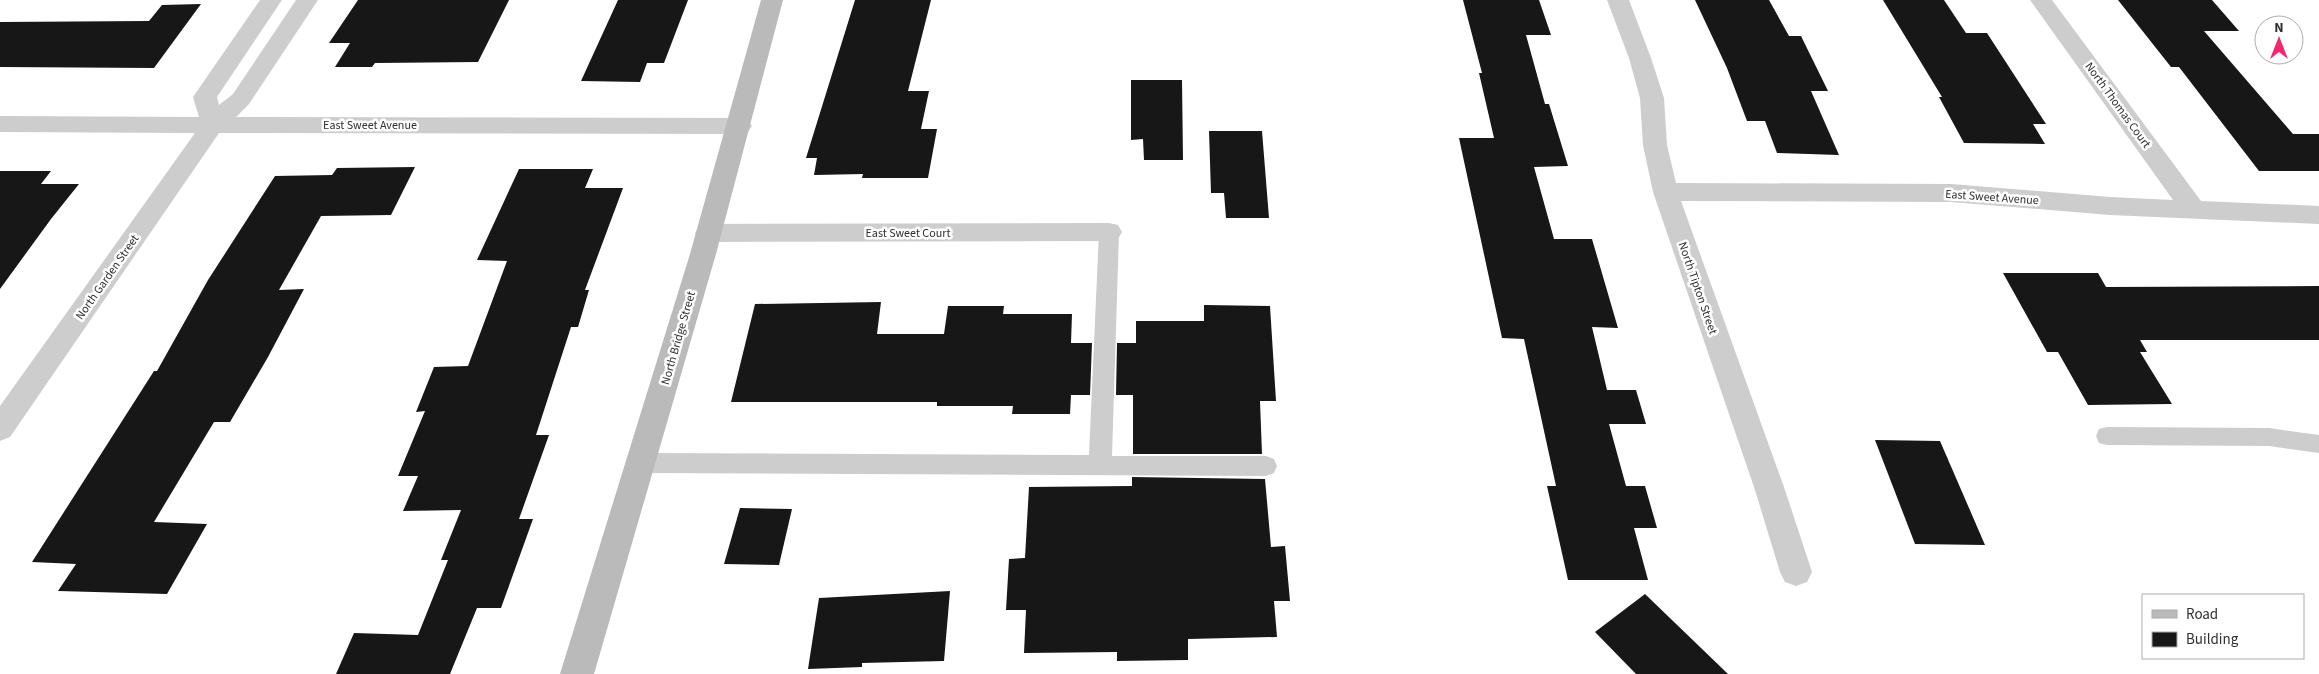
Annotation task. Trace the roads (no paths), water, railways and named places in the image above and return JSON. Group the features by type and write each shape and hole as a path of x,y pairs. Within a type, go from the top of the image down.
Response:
{"street":[{"path":"213,124 205,97 271,0"},
{"name":"North Garden Street","path":"0,429 213,124 241,99 307,0"},
{"name":"North Bridge Street","path":"577,674 642,463 740,126 772,0"},
{"name":"North Tipton Street","path":"1618,0 1640,58 1652,98 1655,145 1665,192 1766,480 1796,572"},
{"name":"North Thomas Court","path":"2041,0 2195,210"},
{"name":"East Sweet Avenue","path":"0,124 740,126"},
{"name":"East Sweet Avenue","path":"1665,192 1951,193 2110,206 2319,215"},
{"name":"East Sweet Court","path":"708,233 1109,232"}],"lane":[{"path":"1100,465 1109,232"},
{"path":"2108,436 2269,437 2319,444"},
{"path":"642,463 1266,466"}]}
